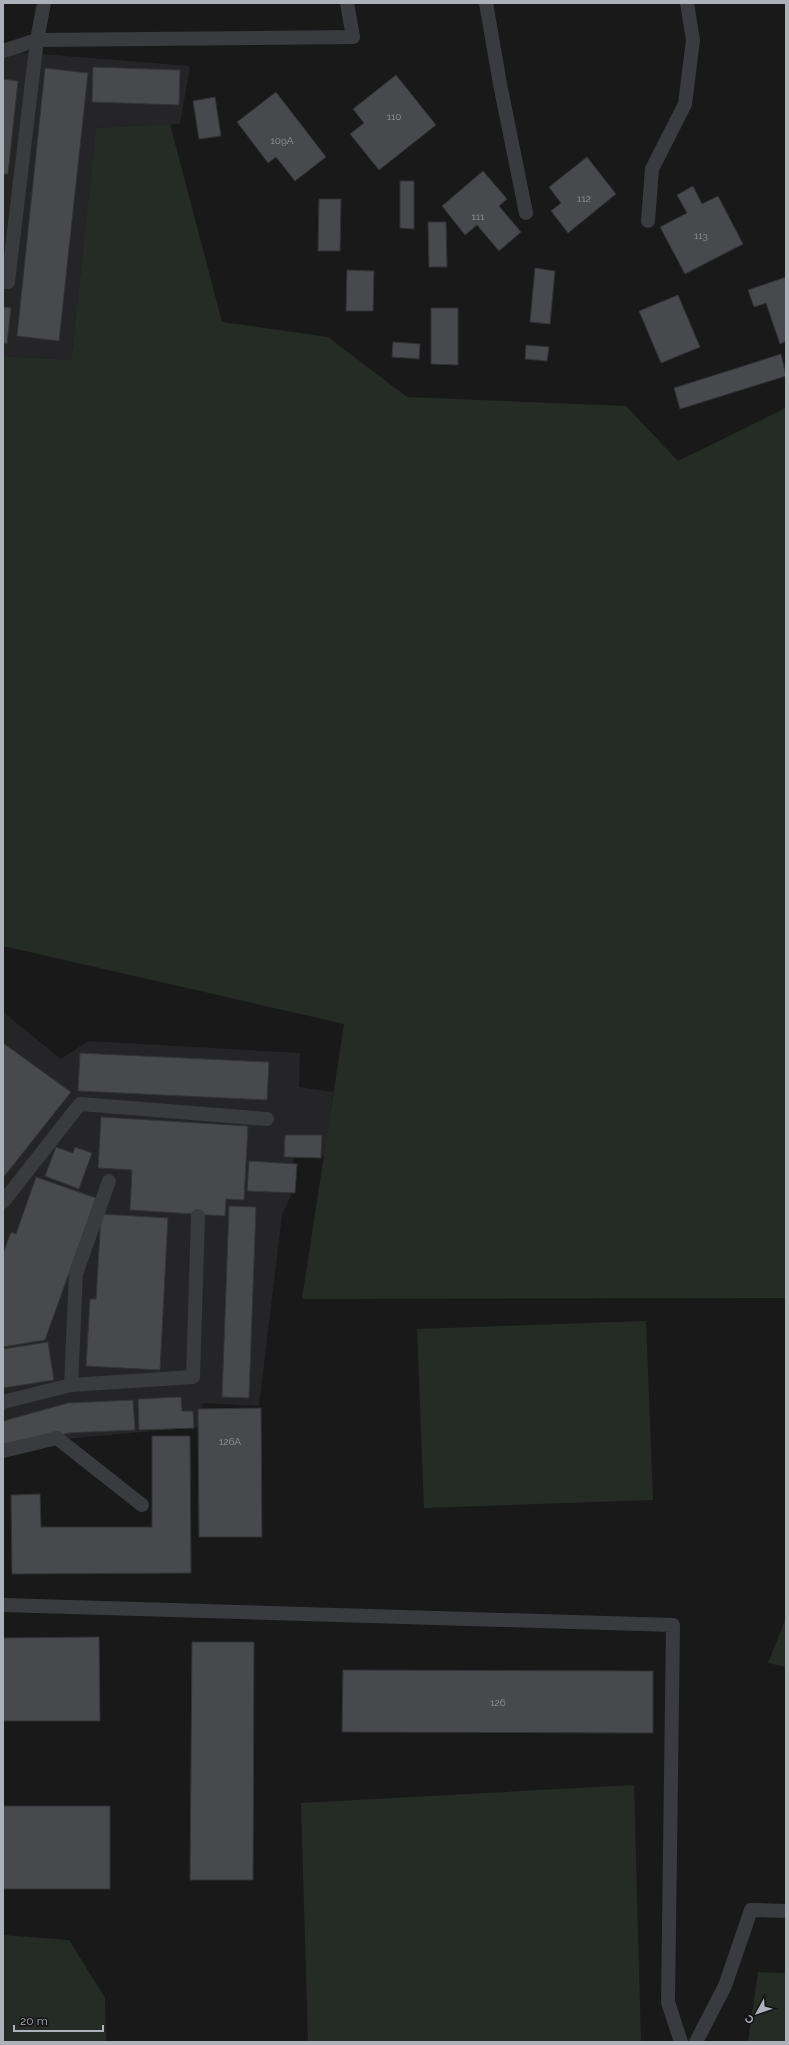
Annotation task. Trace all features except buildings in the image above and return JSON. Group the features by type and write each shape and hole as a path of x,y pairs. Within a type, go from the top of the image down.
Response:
{"lane":[{"path":"3,282 8,282 36,40 44,3"},
{"path":"3,51 36,40 353,37 347,3"},
{"path":"486,3 500,84 526,213"},
{"path":"648,221 652,169 685,104 693,40 687,3"},
{"path":"3,1202 80,1104 267,1119"},
{"path":"71,1385 76,1274 109,1181"},
{"path":"3,1402 71,1385 193,1377 198,1216"},
{"path":"3,1451 57,1438 142,1505"},
{"path":"3,1605 673,1625 668,2002 681,2042"},
{"path":"696,2042 725,1986 751,1910 786,1911"}],"shaded area":[{"path":"3,51 190,66 180,124 96,128 71,360 3,356"},
{"path":"170,124 222,322 328,337 407,397 626,406 678,461 786,408 786,1298 302,1299 344,1024 3,946 3,356 71,360 96,128"},
{"path":"3,1012 61,1059 88,1041 300,1053 299,1087 333,1092 326,1156 293,1154 293,1191 282,1215 259,1406 203,1403 199,1427 53,1440 3,1451"},
{"path":"646,1321 653,1500 424,1508 417,1329"},
{"path":"786,1618 786,1667 768,1663"},
{"path":"634,1785 641,2042 308,2042 301,1803"},
{"path":"3,1935 69,1940 105,1998 106,2042 3,2042"},
{"path":"758,1972 786,1973 786,2042 748,2042"}]}
